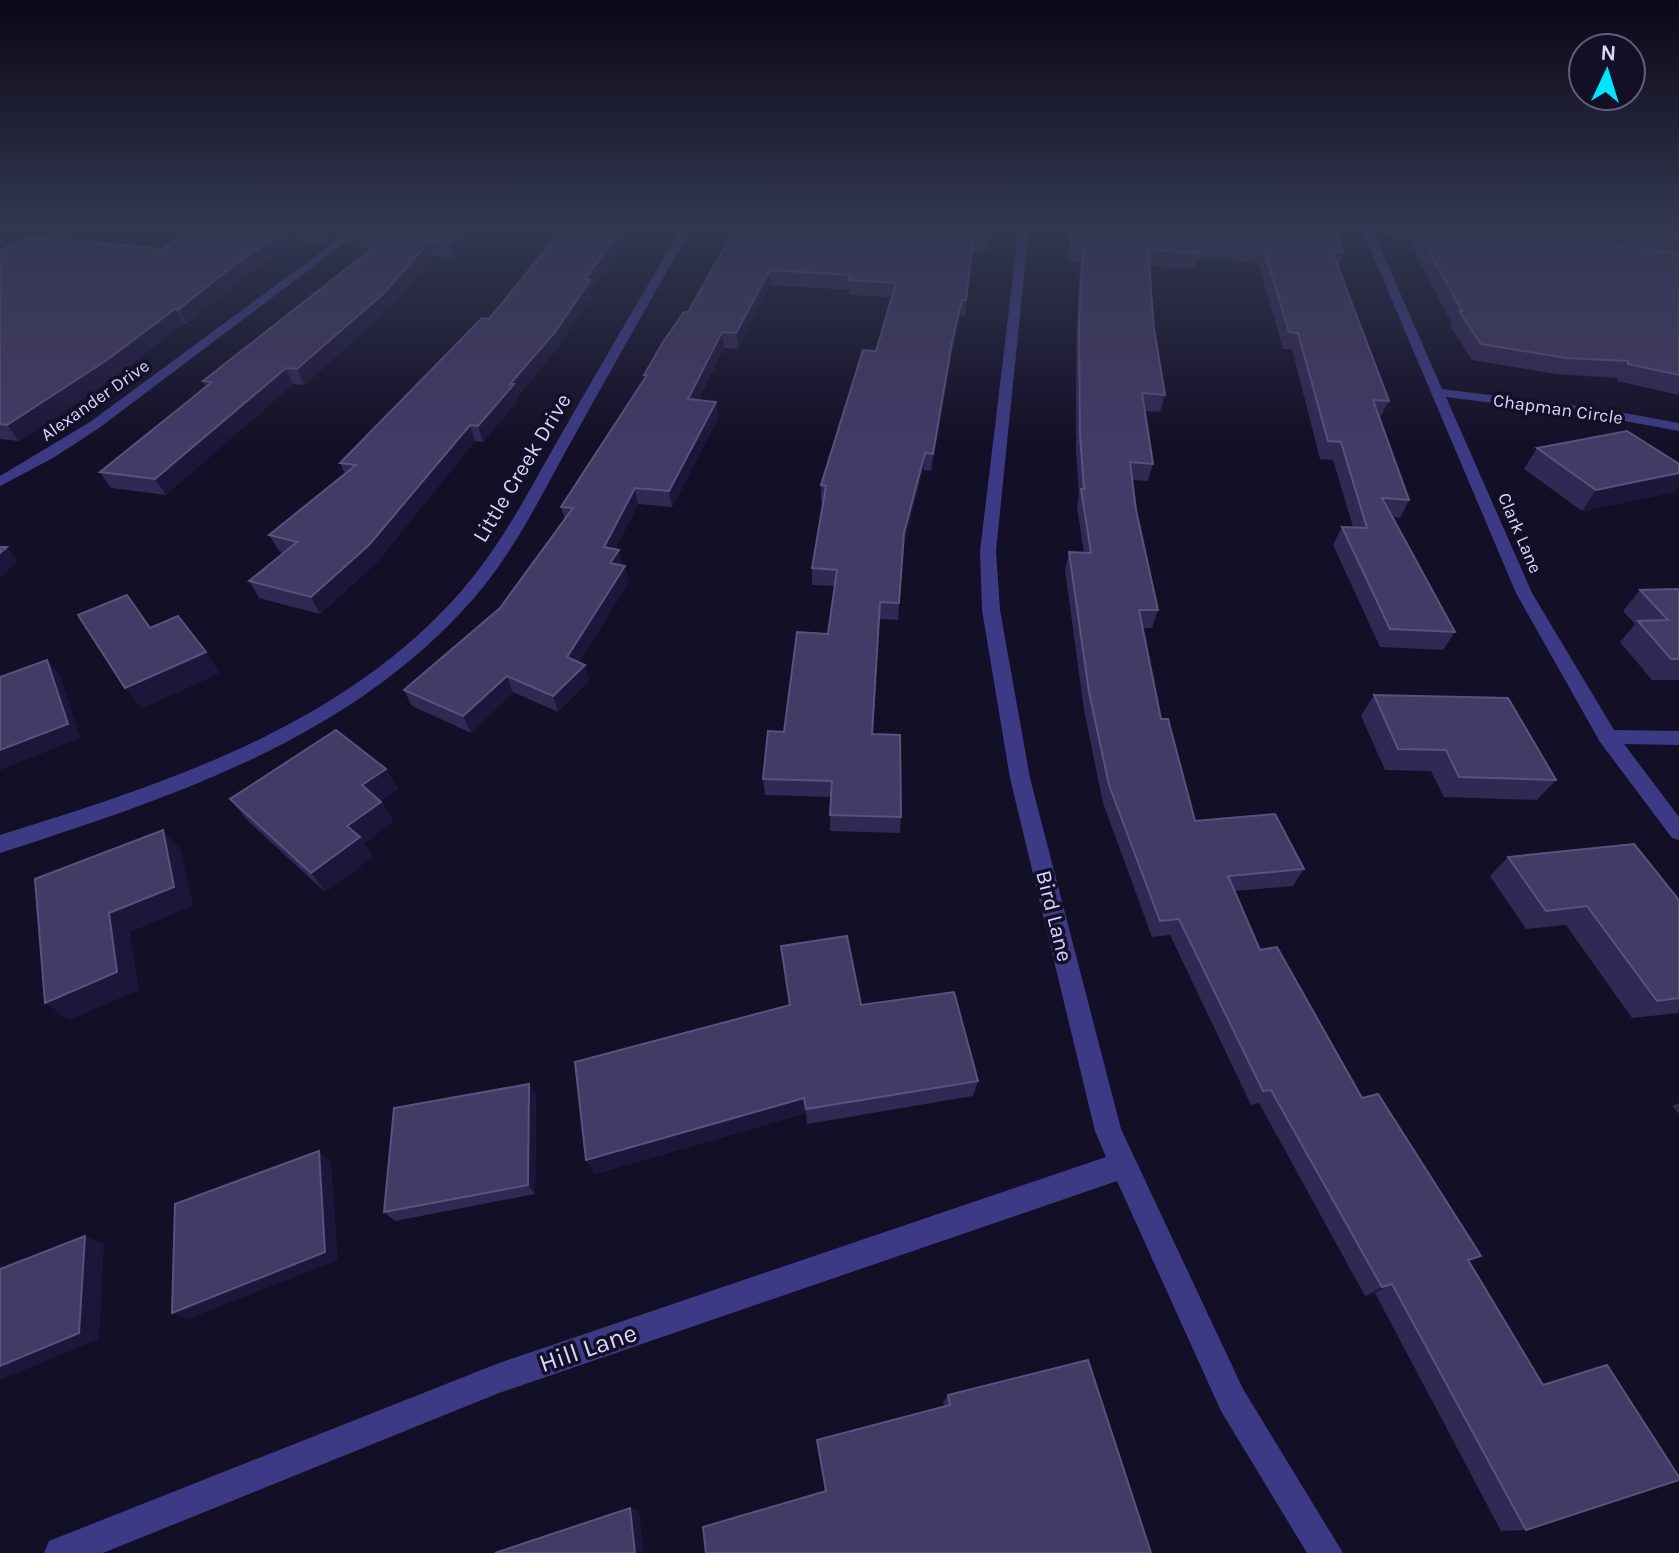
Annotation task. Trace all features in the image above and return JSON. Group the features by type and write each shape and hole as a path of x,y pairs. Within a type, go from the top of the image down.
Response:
{"street":[{"name":"Alexander Drive","path":"0,482 31,466 102,419 263,299"},
{"name":"Little Creek Drive","path":"0,844 155,795 239,761 306,726 389,670 434,630 480,579 518,527 646,299"},
{"name":"Bird Lane","path":"1016,299 988,551 991,610 1020,778 1108,1131 1232,1400 1326,1553"},
{"name":"Clark Lane","path":"1397,299 1524,593 1551,645 1607,737 1679,832"},
{"name":"Chapman Circle","path":"1437,392 1603,413 1679,427"},
{"path":"1607,737 1679,738"},
{"name":"Hill Lane","path":"61,1553 499,1378 1124,1165"}],"building":[{"path":"0,299 191,299 107,360 7,425 0,424"},
{"path":"307,299 377,299 297,369 286,368 155,479 100,472 212,382 203,381"},
{"path":"505,299 577,299 556,331 478,426 470,425 369,545 311,597 249,581 297,542 269,535 356,465 340,463 482,318 489,319"},
{"path":"695,299 754,299 736,333 722,332 688,399 716,402 669,491 635,488 604,547 619,550 610,563 625,566 567,657 585,665 553,696 507,676 463,716 404,690 500,608 573,508 561,507 647,375 644,375 663,342 684,312 688,312"},
{"path":"891,299 966,299 962,300 952,342 933,454 925,453 904,533 899,603 880,602 872,734 900,735 901,817 830,815 832,781 763,779 768,731 784,732 797,632 828,634 837,570 812,568 826,486 821,485 863,350 876,351"},
{"path":"1080,299 1152,299 1165,395 1142,393 1153,464 1130,462 1136,510 1158,610 1139,610 1161,719 1168,719 1195,821 1275,814 1304,869 1228,876 1260,950 1277,947 1362,1098 1378,1094 1481,1256 1468,1260 1543,1385 1607,1365 1679,1480 1526,1530 1392,1284 1382,1287 1271,1090 1263,1091 1179,919 1160,921 1109,785 1089,692 1069,552 1091,553 1081,489 1084,489"},
{"path":"1279,299 1350,299 1389,401 1373,400 1409,500 1382,498 1455,632 1390,629 1342,527 1367,528 1341,442 1328,441 1298,333 1289,332"},
{"path":"1456,299 1679,299 1679,375 1628,364 1628,361 1566,358 1481,344 1459,311 1462,311"},
{"path":"1627,431 1679,464 1679,473 1596,490 1537,448"},
{"path":"1679,589 1679,659 1671,659 1638,621 1668,620 1640,590"},
{"path":"127,595 150,628 178,616 206,652 125,688 78,615"},
{"path":"47,660 68,724 0,750 0,677"},
{"path":"1374,695 1508,698 1556,780 1459,777 1446,750 1398,749"},
{"path":"336,730 386,769 362,785 381,802 347,826 360,837 311,873 230,799"},
{"path":"163,830 174,887 109,913 117,972 45,1003 35,879"},
{"path":"1634,844 1679,900 1679,998 1657,1001 1587,906 1546,911 1508,857"},
{"path":"847,936 861,1005 954,992 978,1081 806,1109 804,1098 586,1160 575,1062 790,1005 781,946"},
{"path":"529,1084 528,1185 384,1212 394,1108"},
{"path":"319,1151 325,1252 172,1313 175,1204"},
{"path":"85,1236 79,1333 0,1366 0,1269"},
{"path":"1088,1360 1151,1553 706,1553 703,1527 826,1491 817,1440 950,1405 948,1395"},
{"path":"630,1508 635,1553 495,1553"}]}
